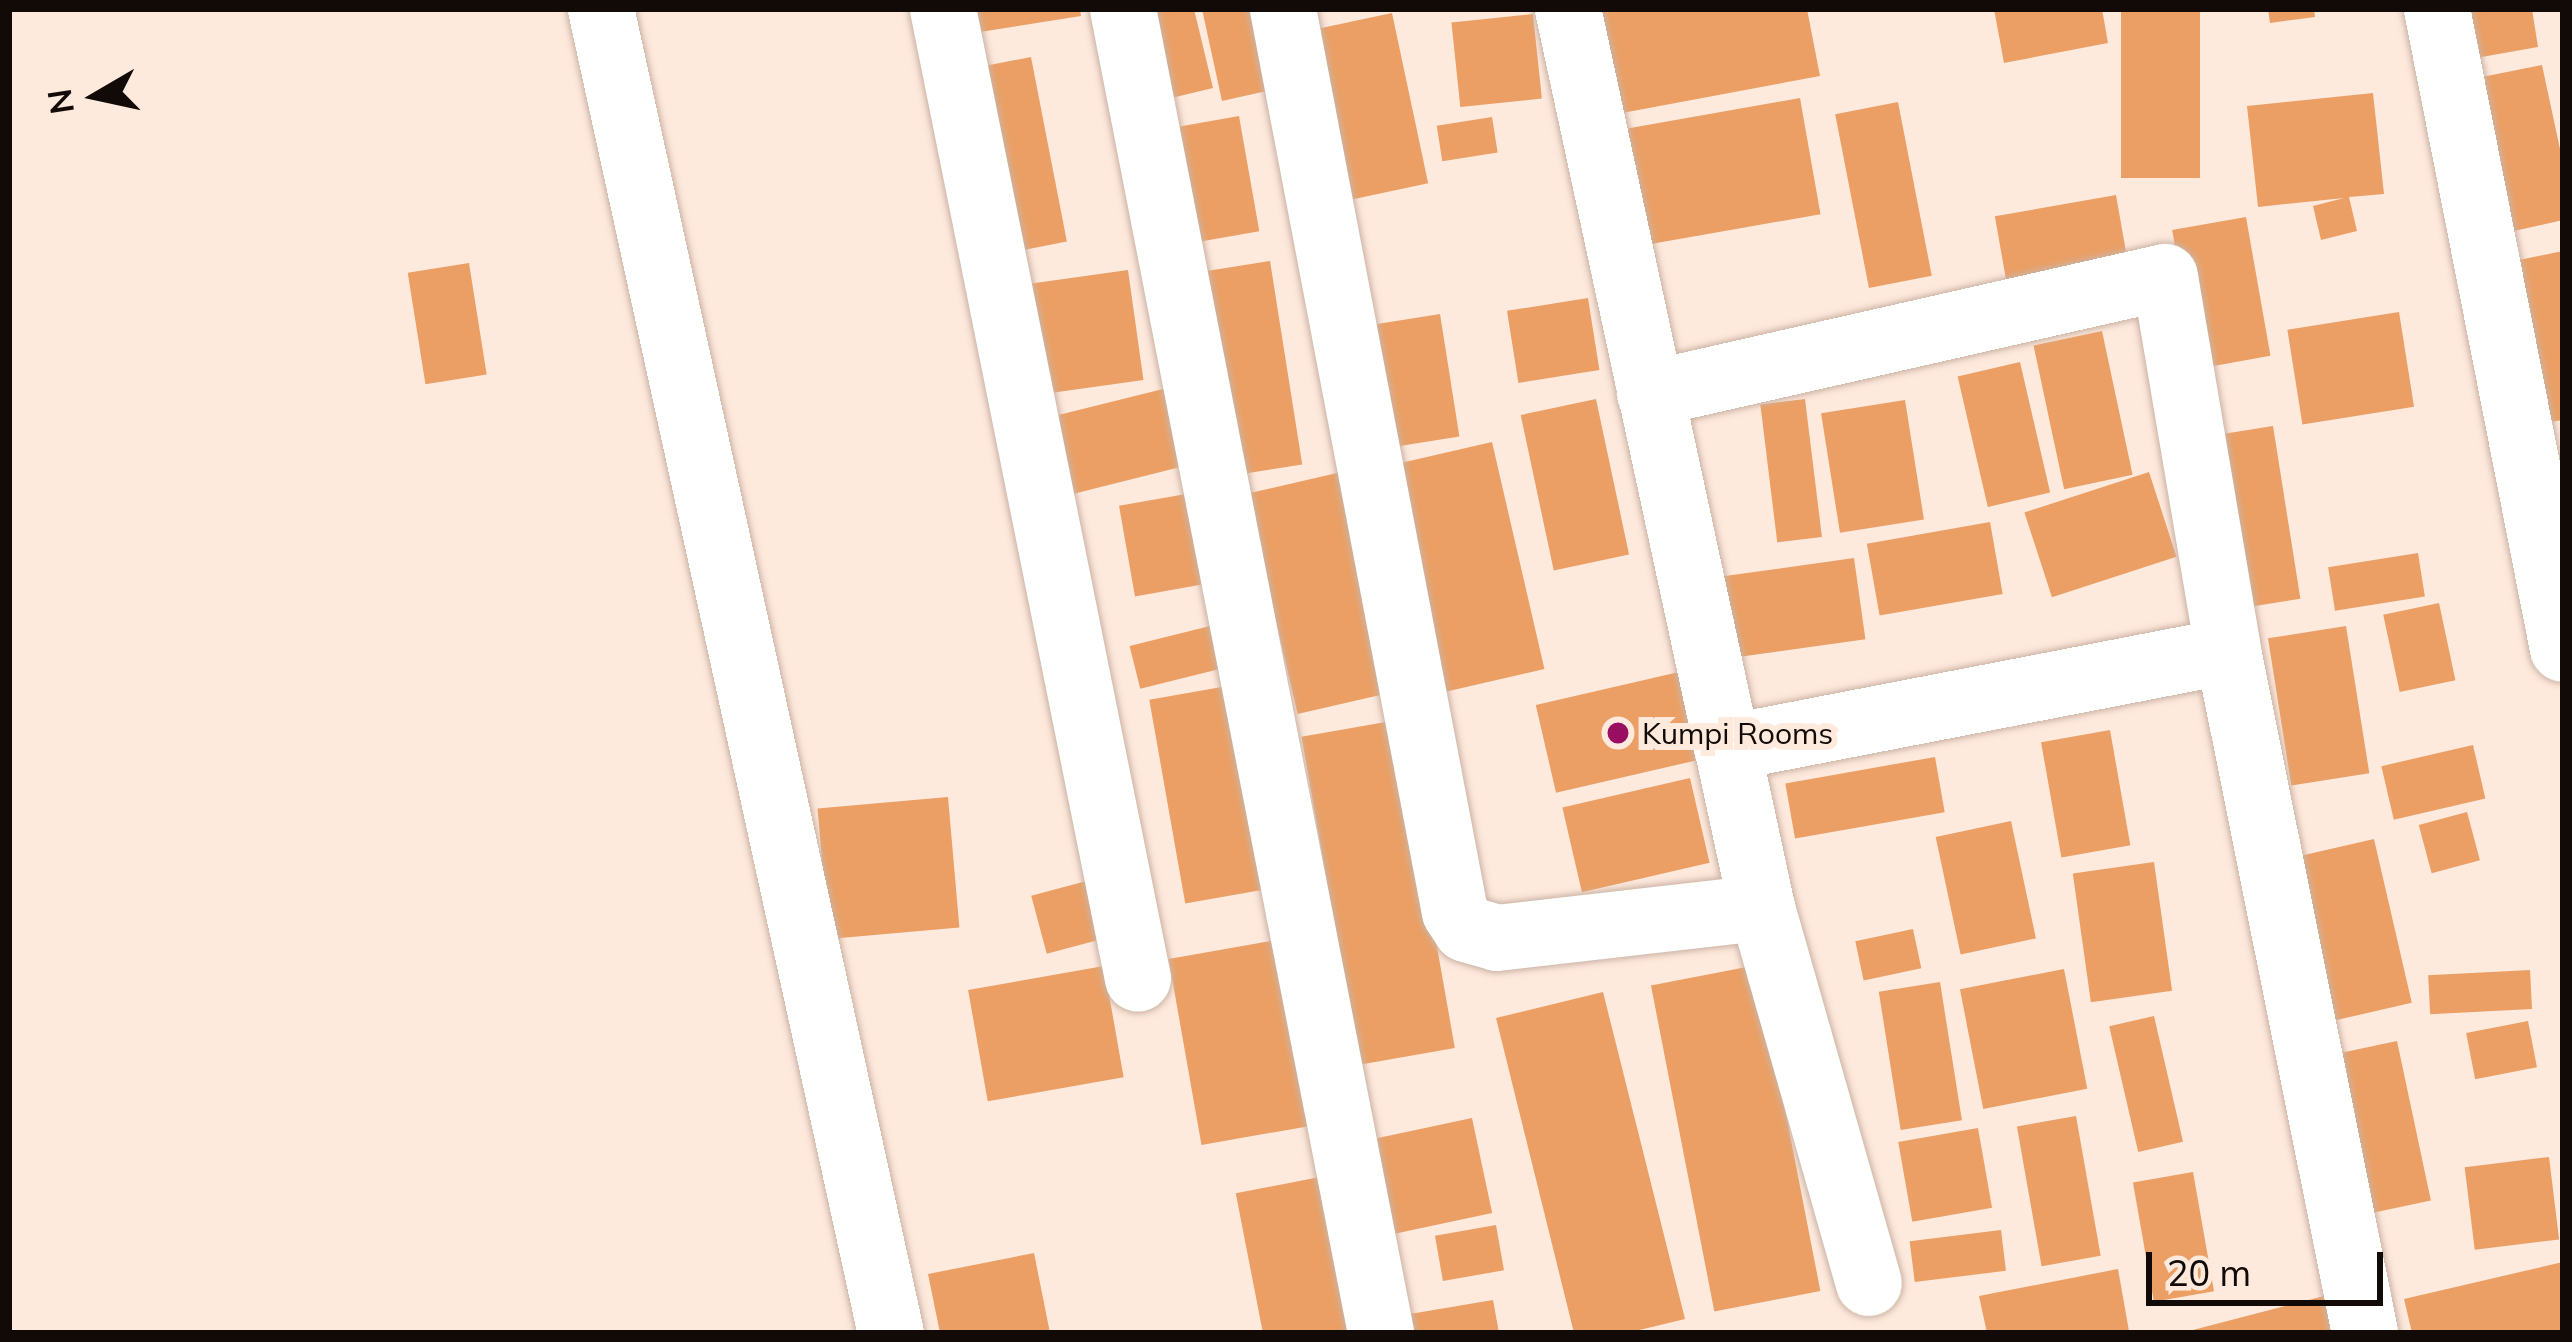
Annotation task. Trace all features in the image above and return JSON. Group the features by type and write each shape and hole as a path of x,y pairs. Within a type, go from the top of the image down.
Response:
{"street":[{"path":"601,9 891,1333"},
{"path":"943,9 1138,979"},
{"path":"1123,9 1381,1333"},
{"path":"1283,9 1456,912 1466,928 1497,938 1762,908"},
{"path":"1568,9 1762,908 1869,1283"},
{"path":"2437,9 2563,649"},
{"path":"1650,394 2165,278 2228,651 2365,1333"},
{"path":"1727,748 2228,651"}],"building":[{"path":"976,9 1080,9 1081,16 980,32"},
{"path":"1137,9 1194,9 1213,88 1159,101"},
{"path":"1202,9 1263,9 1280,88 1222,101"},
{"path":"1586,9 1807,9 1820,76 1606,116"},
{"path":"1994,9 2102,9 2108,43 2004,63"},
{"path":"2121,9 2200,9 2200,178 2121,178"},
{"path":"2268,9 2314,9 2315,17 2270,23"},
{"path":"2467,9 2532,9 2538,47 2476,58"},
{"path":"1392,13 1428,183 1340,202 1304,32"},
{"path":"1533,14 1542,99 1460,107 1451,23"},
{"path":"1031,57 1067,242 1015,252 979,67"},
{"path":"2542,65 2563,163 2563,220 2514,231 2482,77"},
{"path":"2373,93 2384,194 2349,197 2357,231 2321,240 2313,206 2344,198 2258,207 2247,106"},
{"path":"1800,98 1820,214 1632,247 1612,131"},
{"path":"1898,102 1932,276 1869,288 1835,114"},
{"path":"1239,116 1259,231 1181,245 1160,130"},
{"path":"1492,117 1498,153 1442,161 1437,126"},
{"path":"2116,195 2129,269 2008,290 1995,216"},
{"path":"2246,217 2270,356 2197,369 2172,230"},
{"path":"2563,251 2563,420 2550,422 2519,260"},
{"path":"1270,261 1302,464 1231,476 1199,272"},
{"path":"469,263 487,375 425,384 408,273"},
{"path":"1128,270 1143,380 1043,394 1028,284"},
{"path":"1588,298 1599,370 1518,383 1507,311"},
{"path":"2399,312 2414,407 2302,424 2287,330"},
{"path":"1440,314 1459,436 1387,448 1368,325"},
{"path":"2102,331 2133,475 2064,489 2034,346"},
{"path":"2020,362 2050,493 1988,507 1958,376"},
{"path":"1167,388 1186,466 1074,494 1054,416"},
{"path":"1596,399 1629,555 1554,571 1521,415"},
{"path":"1805,399 1822,537 1777,542 1760,404"},
{"path":"1905,400 1924,520 1840,533 1821,413"},
{"path":"2273,426 2300,599 2239,609 2212,436"},
{"path":"1492,442 1544,669 1431,695 1379,468"},
{"path":"1350,470 1401,690 1298,714 1247,494"},
{"path":"2149,472 2177,557 2052,597 2024,512"},
{"path":"1186,494 1202,585 1135,596 1119,506"},
{"path":"1990,522 2003,594 1880,616 1867,544"},
{"path":"2418,553 2425,596 2335,611 2328,567"},
{"path":"1854,558 1865,639 1735,658 1723,576"},
{"path":"2439,603 2455,680 2400,692 2383,615"},
{"path":"1214,625 1225,668 1140,689 1130,646"},
{"path":"2346,626 2369,773 2291,786 2268,638"},
{"name":"Kumpi Rooms","path":"1679,672 1699,760 1556,793 1536,705"},
{"path":"1233,685 1269,889 1185,904 1149,700"},
{"path":"1397,720 1455,1048 1359,1065 1301,737"},
{"path":"2110,730 2130,845 2061,857 2041,742"},
{"path":"2473,745 2485,799 2394,820 2381,766"},
{"path":"1935,757 1945,812 1795,839 1785,783"},
{"path":"1690,778 1710,863 1582,892 1562,807"},
{"path":"948,797 959,928 829,939 817,808"},
{"path":"2467,812 2480,860 2432,873 2419,825"},
{"path":"2011,821 2036,938 1961,954 1936,837"},
{"path":"2374,839 2412,1003 2329,1022 2291,858"},
{"path":"2154,862 2172,991 2091,1002 2073,873"},
{"path":"1094,879 1110,937 1047,954 1031,896"},
{"path":"1913,929 1921,968 1864,980 1855,941"},
{"path":"1276,940 1309,1126 1201,1145 1169,959"},
{"path":"1757,965 1820,1291 1714,1312 1651,986"},
{"path":"1104,966 1124,1077 988,1101 968,990"},
{"path":"2064,969 2087,1089 1983,1109 1960,989"},
{"path":"2530,970 2532,1009 2430,1014 2428,975"},
{"path":"1940,982 1962,1120 1901,1130 1879,992"},
{"path":"1603,992 1685,1319 1627,1333 1574,1333 1496,1018"},
{"path":"2154,1016 2183,1142 2138,1152 2109,1026"},
{"path":"2528,1021 2537,1067 2475,1079 2466,1033"},
{"path":"2397,1041 2431,1200 2357,1216 2323,1057"},
{"path":"2076,1116 2101,1256 2042,1266 2017,1126"},
{"path":"1472,1118 1492,1213 1388,1235 1367,1140"},
{"path":"1978,1128 1992,1208 1912,1222 1898,1142"},
{"path":"2549,1157 2559,1239 2475,1250 2465,1167"},
{"path":"2193,1172 2214,1291 2154,1302 2133,1183"},
{"path":"1330,1175 1361,1333 1263,1333 1236,1193"},
{"path":"1496,1225 1504,1270 1443,1281 1435,1236"},
{"path":"2001,1230 2006,1271 1915,1282 1910,1241"},
{"path":"1034,1253 1050,1333 940,1333 928,1274"},
{"path":"2563,1262 2563,1330 2412,1333 2404,1299"},
{"path":"2118,1269 2129,1331 1987,1333 1979,1296"},
{"path":"2324,1296 2333,1333 2189,1333 2189,1331"},
{"path":"1493,1300 1499,1333 1401,1333 1398,1316"}],"place":[{"name":"Kumpi Rooms","path":"1618,733"}]}
